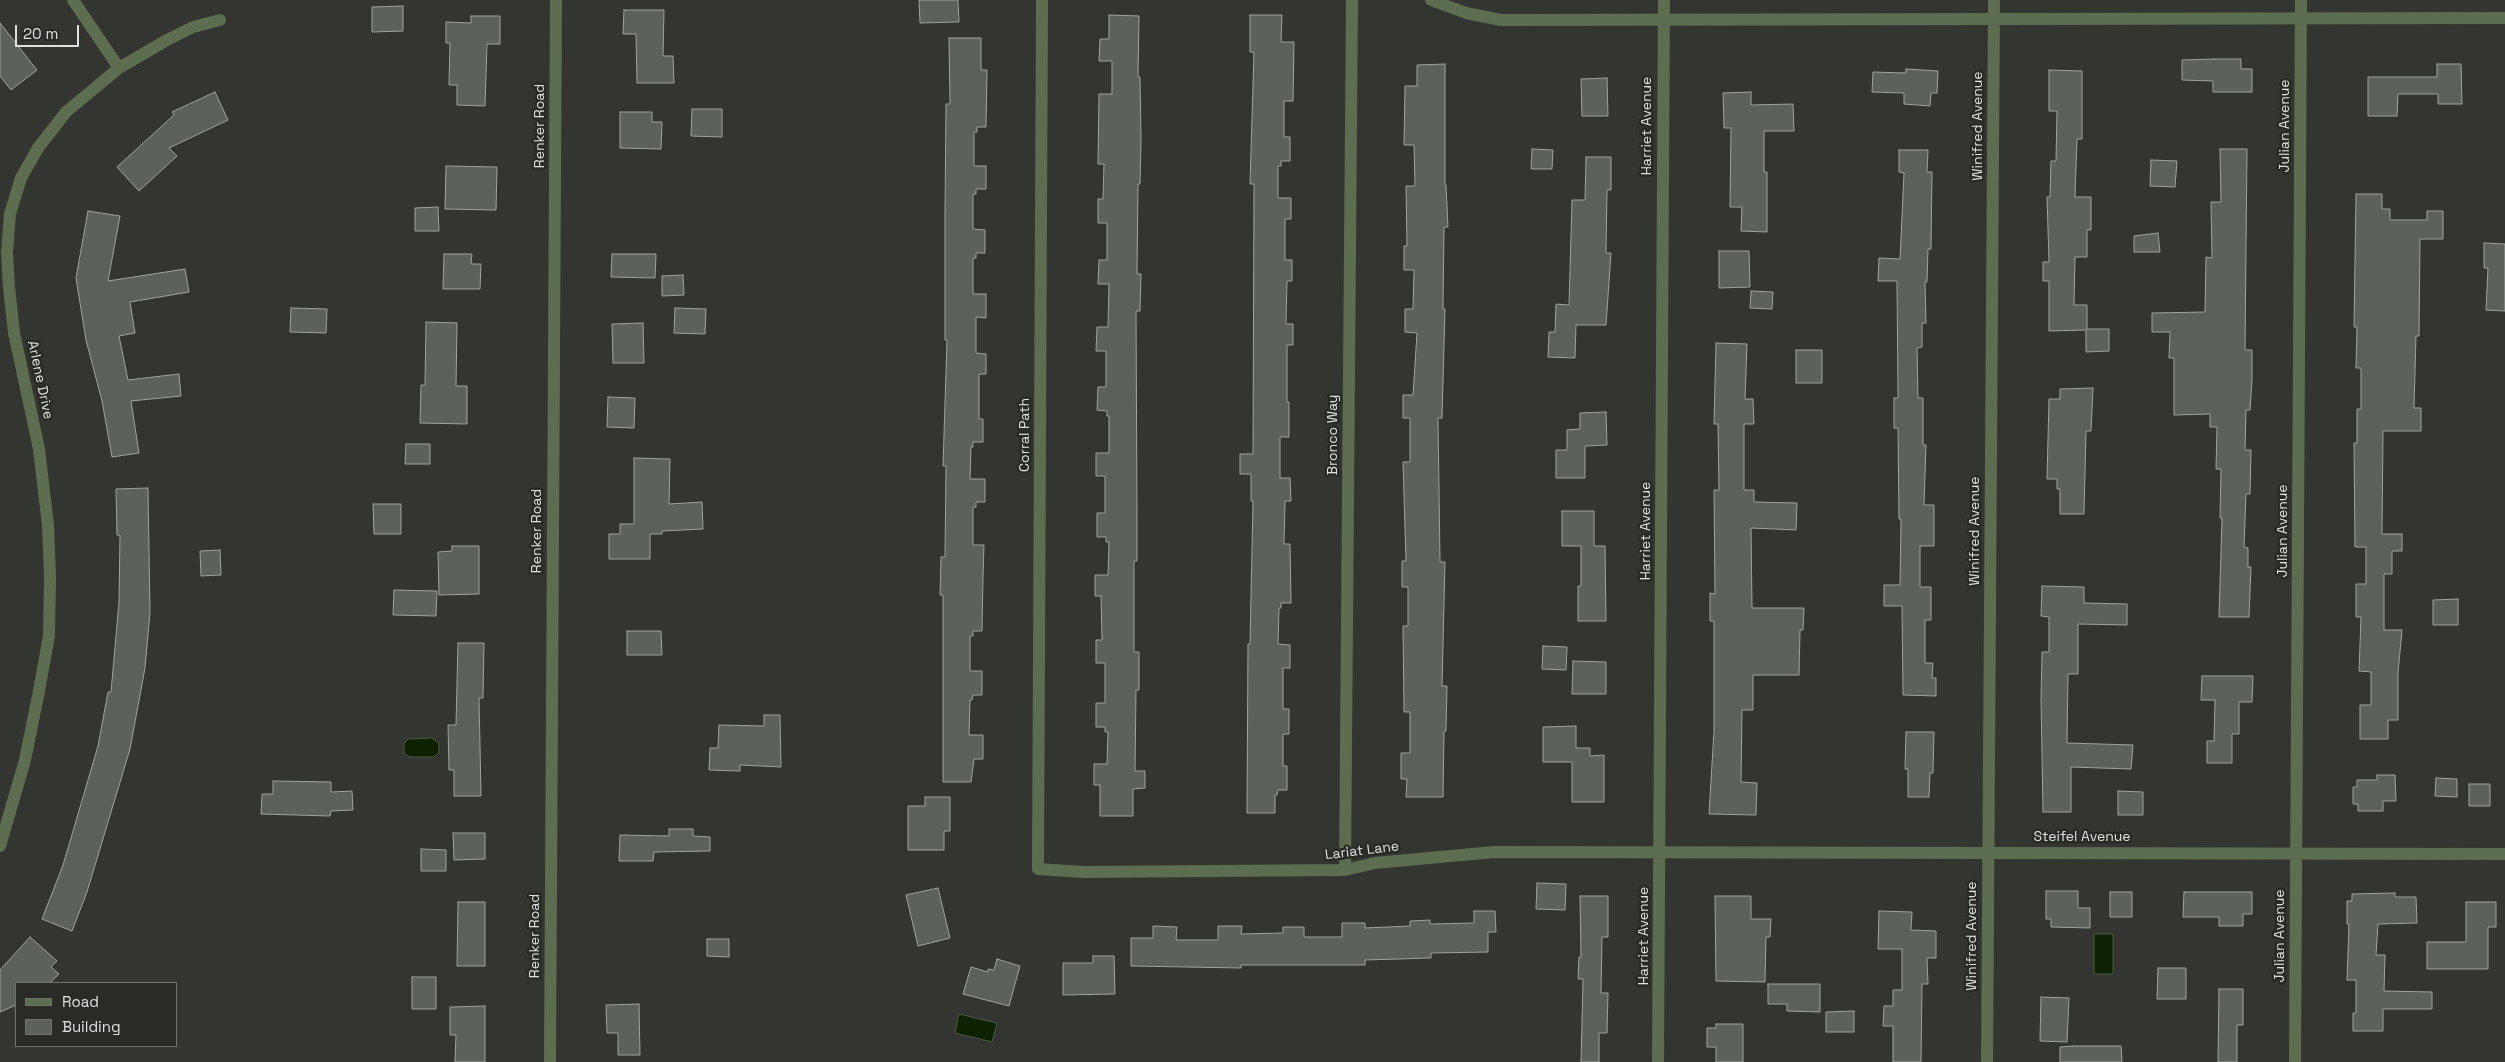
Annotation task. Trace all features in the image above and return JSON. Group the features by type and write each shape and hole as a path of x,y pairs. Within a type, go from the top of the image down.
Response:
{"street":[{"path":"73,0 119,68"},
{"name":"Renker Road","path":"550,1062 556,0"},
{"name":"Corral Path","path":"1038,869 1042,0"},
{"name":"Bronco Way","path":"1345,870 1352,0"},
{"path":"1432,0 1466,13 1501,20 2301,20 2505,18"},
{"name":"Harriet Avenue","path":"1658,1062 1664,0"},
{"name":"Winifred Avenue","path":"1987,1062 1994,0"},
{"name":"Julian Avenue","path":"2295,1062 2301,0"},
{"name":"Arlene Drive","path":"0,846 25,760 38,696 49,636 50,576 48,525 39,449 14,333 7,253 10,214 20,178 38,148 66,112 119,68 167,40 194,27 220,20"},
{"name":"Lariat Lane","path":"1038,869 1083,872 1345,870 1375,863 1494,852 1659,852"},
{"name":"Steifel Avenue","path":"1659,852 2505,854"}],"shaded area":[{"path":"432,738 439,743 439,753 434,757 409,757 404,753 404,743 408,739"},
{"path":"2094,934 2113,934 2113,974 2094,974"},
{"path":"959,1014 997,1023 992,1042 955,1033"}],"building":[{"path":"919,0 958,0 959,22 920,23"},
{"path":"403,6 403,31 372,32 372,7"},
{"path":"624,10 664,10 663,56 673,56 674,83 637,83 636,34 623,34"},
{"path":"1109,15 1139,16 1138,77 1140,77 1141,140 1140,184 1138,184 1137,274 1141,274 1140,311 1136,311 1137,561 1134,561 1134,652 1139,652 1139,690 1136,690 1135,771 1145,771 1145,788 1133,789 1133,816 1100,816 1100,785 1094,785 1094,764 1107,764 1108,732 1105,732 1105,727 1096,727 1096,703 1105,703 1105,663 1096,663 1096,640 1102,640 1101,596 1095,596 1095,575 1108,575 1109,542 1106,542 1106,537 1097,537 1097,513 1105,513 1105,476 1096,476 1096,453 1109,453 1109,416 1107,416 1107,411 1097,410 1098,387 1106,387 1106,351 1096,351 1097,327 1108,327 1109,284 1098,284 1099,260 1107,260 1107,223 1098,223 1098,199 1103,199 1104,164 1098,164 1099,94 1112,94 1112,61 1099,61 1100,39 1109,39"},
{"path":"1250,15 1282,15 1281,42 1294,42 1293,101 1284,101 1284,137 1290,137 1290,161 1281,161 1281,166 1278,166 1278,198 1291,198 1291,219 1285,219 1285,260 1292,260 1292,281 1287,281 1286,324 1293,324 1293,345 1287,345 1289,437 1280,437 1280,478 1290,478 1291,501 1285,501 1284,544 1290,544 1291,603 1281,603 1281,608 1279,608 1278,644 1290,645 1290,668 1283,668 1283,709 1289,709 1289,734 1283,734 1283,766 1287,766 1287,790 1278,790 1277,795 1275,795 1275,813 1247,813 1248,644 1250,644 1253,501 1251,501 1251,474 1240,474 1240,454 1253,454 1254,184 1250,184 1254,52 1250,52"},
{"path":"471,16 500,16 500,44 487,44 485,106 457,105 457,85 449,85 450,43 446,43 446,22 471,23"},
{"path":"0,23 37,70 11,90 0,76"},
{"path":"949,38 981,38 981,70 987,70 986,127 977,127 977,132 974,132 974,166 986,166 986,189 976,189 976,194 973,194 973,229 985,230 985,253 976,253 976,258 973,258 973,294 986,294 986,318 976,317 976,353 986,354 986,374 979,374 979,419 983,419 983,442 973,442 973,447 971,447 970,479 985,479 985,502 976,502 976,507 973,507 973,545 984,545 982,631 973,631 973,636 970,636 970,671 982,671 982,695 973,695 972,700 970,700 969,735 983,735 983,759 974,759 971,782 943,782 943,595 940,595 941,557 945,557 946,466 943,466 947,340 945,340 945,213 946,104 950,104"},
{"path":"2241,59 2241,69 2252,69 2252,92 2213,92 2213,81 2182,80 2182,60"},
{"path":"1445,64 1445,185 1448,227 1444,227 1443,309 1445,309 1442,418 1438,418 1440,562 1445,562 1442,686 1447,686 1443,797 1406,797 1407,779 1401,779 1401,753 1410,753 1410,712 1404,712 1403,626 1408,626 1408,587 1402,587 1402,561 1406,561 1403,462 1410,462 1410,418 1403,418 1403,395 1413,395 1417,333 1405,332 1405,309 1413,309 1414,270 1404,270 1404,246 1407,246 1406,186 1415,186 1414,145 1404,145 1405,86 1417,86 1417,65"},
{"path":"2437,64 2461,64 2462,104 2438,104 2438,94 2398,94 2397,116 2368,116 2368,77 2437,77"},
{"path":"1906,69 1938,71 1937,93 1931,93 1930,106 1904,104 1904,93 1872,92 1873,72 1906,73"},
{"path":"2049,70 2082,71 2082,139 2077,139 2075,197 2091,197 2091,230 2087,230 2087,257 2075,257 2074,305 2087,305 2087,329 2109,329 2109,351 2086,352 2086,330 2049,331 2049,281 2043,281 2043,262 2049,262 2047,197 2050,197 2051,161 2056,161 2057,111 2049,111"},
{"path":"1607,78 1608,116 1582,116 1581,79"},
{"path":"215,92 228,120 169,148 177,156 139,191 117,167 174,115 172,112"},
{"path":"1751,92 1751,105 1793,104 1794,131 1764,131 1764,172 1767,172 1767,232 1741,231 1742,207 1730,207 1731,128 1724,128 1723,93"},
{"path":"692,109 722,109 722,137 691,136"},
{"path":"620,112 652,112 652,122 662,122 661,149 620,148"},
{"path":"1532,149 1553,150 1552,169 1531,169"},
{"path":"2220,149 2247,149 2245,350 2252,350 2252,380 2250,410 2246,410 2245,450 2251,450 2250,494 2246,494 2244,547 2248,548 2248,567 2251,567 2249,617 2219,617 2222,518 2220,518 2221,469 2216,469 2217,427 2210,427 2210,414 2174,415 2174,358 2169,358 2170,332 2152,332 2152,313 2205,312 2206,257 2212,258 2211,202 2221,202"},
{"path":"1899,150 1928,150 1927,172 1932,172 1931,249 1928,249 1927,282 1925,282 1926,323 1922,323 1922,347 1917,348 1918,398 1923,398 1923,445 1926,445 1924,505 1934,505 1934,546 1920,546 1920,587 1931,587 1931,620 1925,620 1925,663 1933,663 1932,678 1936,678 1936,696 1903,695 1902,606 1884,606 1884,585 1900,585 1901,519 1899,519 1898,428 1894,428 1894,398 1898,398 1897,281 1878,281 1879,258 1900,259 1904,173 1899,172"},
{"path":"1586,157 1611,157 1611,190 1607,190 1606,253 1611,253 1606,325 1576,325 1575,358 1548,357 1549,332 1555,332 1556,304 1569,305 1572,200 1585,200"},
{"path":"2151,160 2177,161 2175,187 2150,186"},
{"path":"446,166 497,167 496,210 445,209"},
{"path":"2356,194 2382,194 2382,209 2390,209 2390,220 2427,220 2427,211 2443,211 2443,239 2420,239 2419,336 2416,336 2414,408 2421,408 2421,431 2383,431 2382,534 2402,534 2402,551 2392,551 2392,574 2384,574 2384,630 2402,630 2398,673 2398,720 2388,720 2388,739 2360,739 2360,705 2371,705 2371,672 2359,671 2361,617 2356,617 2356,584 2366,584 2366,547 2355,547 2354,443 2357,443 2357,409 2361,409 2361,368 2356,368 2357,327 2354,327"},
{"path":"438,207 439,231 415,231 415,208"},
{"path":"88,211 120,216 108,281 185,269 189,292 130,302 135,333 119,336 128,380 179,374 181,396 131,401 139,453 112,457 102,401 86,340 76,278"},
{"path":"2158,233 2160,252 2134,252 2134,236"},
{"path":"2484,243 2505,244 2505,311 2486,310 2488,268 2484,268"},
{"path":"1719,251 1749,251 1750,287 1719,288"},
{"path":"444,254 472,254 471,264 481,264 480,289 443,289"},
{"path":"612,254 656,254 655,278 611,277"},
{"path":"683,275 684,295 662,296 662,276"},
{"path":"1751,291 1773,292 1772,309 1750,308"},
{"path":"291,308 327,309 326,333 290,332"},
{"path":"675,308 706,309 705,334 674,333"},
{"path":"426,322 457,323 456,386 467,386 467,424 420,423 421,385 425,385"},
{"path":"643,323 644,363 613,363 612,324"},
{"path":"1716,343 1747,344 1745,399 1753,399 1754,424 1744,424 1744,490 1754,490 1754,502 1797,503 1796,530 1751,528 1752,608 1804,608 1803,630 1800,630 1799,675 1753,675 1753,710 1742,710 1741,782 1757,783 1756,815 1709,814 1714,731 1714,621 1710,621 1710,593 1715,594 1714,490 1719,490 1718,424 1714,424"},
{"path":"1796,350 1822,350 1822,383 1796,383"},
{"path":"2093,388 2091,431 2086,431 2084,514 2060,514 2060,489 2057,489 2057,479 2047,479 2049,399 2060,399 2060,389"},
{"path":"608,397 635,398 634,428 607,427"},
{"path":"1606,412 1607,445 1585,446 1585,478 1556,478 1556,450 1567,450 1567,430 1580,429 1580,413"},
{"path":"406,444 430,444 430,464 405,464"},
{"path":"634,458 670,459 669,504 702,502 703,529 662,531 662,534 650,534 650,559 609,559 609,534 620,534 620,524 634,524"},
{"path":"148,488 150,612 145,668 130,749 87,892 72,931 42,919 63,865 98,746 108,692 111,692 119,602 120,535 117,535 116,489"},
{"path":"373,504 401,504 401,534 374,534"},
{"path":"1562,511 1594,511 1594,546 1605,546 1606,621 1578,621 1578,586 1581,586 1581,546 1562,546"},
{"path":"452,546 479,546 479,594 439,595 438,552 452,551"},
{"path":"220,550 221,575 201,576 200,551"},
{"path":"2042,586 2084,587 2084,603 2127,604 2127,625 2078,624 2078,674 2068,674 2067,743 2133,745 2131,769 2071,767 2071,812 2043,812 2042,652 2049,652 2049,617 2041,616"},
{"path":"394,590 437,591 436,616 393,615"},
{"path":"2458,599 2458,625 2433,625 2433,600"},
{"path":"627,631 661,631 662,655 627,655"},
{"path":"458,643 484,643 483,698 479,698 481,796 454,796 454,770 449,770 448,725 456,725"},
{"path":"1543,646 1567,647 1566,670 1542,669"},
{"path":"1573,661 1606,662 1606,694 1572,694"},
{"path":"2202,676 2253,676 2252,702 2239,702 2239,734 2232,734 2232,763 2207,763 2207,741 2214,741 2215,700 2201,700"},
{"path":"764,715 780,715 781,767 740,765 740,771 709,770 710,748 718,748 719,725 764,726"},
{"path":"1576,726 1576,748 1590,748 1590,756 1604,755 1604,802 1572,802 1572,762 1543,762 1543,727"},
{"path":"1906,732 1934,732 1933,773 1930,773 1929,797 1908,797 1908,769 1905,769"},
{"path":"2377,775 2395,775 2396,801 2383,801 2383,811 2358,811 2358,804 2353,804 2353,787 2357,787 2357,780 2377,780"},
{"path":"2436,778 2457,779 2457,797 2435,796"},
{"path":"273,781 331,782 331,792 352,791 353,810 331,811 330,816 261,814 262,794 273,794"},
{"path":"2469,784 2490,784 2490,806 2469,806"},
{"path":"2118,791 2143,792 2143,815 2118,815"},
{"path":"925,797 950,797 950,831 944,831 944,850 908,850 908,806 925,806"},
{"path":"669,829 693,829 693,836 710,837 710,851 654,852 653,861 619,861 620,835 669,836"},
{"path":"453,833 485,833 485,859 454,860"},
{"path":"421,849 446,850 446,871 421,871"},
{"path":"1537,883 1566,884 1565,910 1536,909"},
{"path":"938,888 950,938 918,946 906,895"},
{"path":"2046,891 2078,891 2078,908 2090,908 2090,928 2051,927 2051,919 2046,919"},
{"path":"2110,892 2132,892 2132,917 2110,917"},
{"path":"2184,892 2252,892 2252,914 2243,914 2243,926 2219,926 2219,917 2183,917"},
{"path":"2395,893 2395,897 2416,897 2417,923 2378,924 2376,955 2385,955 2384,991 2432,992 2432,1009 2383,1009 2383,1031 2353,1031 2353,1013 2356,1013 2356,980 2347,980 2349,924 2347,924 2347,901 2352,901 2352,894"},
{"path":"1580,896 1608,896 1608,937 1602,937 1601,993 1608,993 1607,1033 1599,1033 1599,1062 1581,1062 1583,979 1578,979 1579,957 1581,957"},
{"path":"1715,896 1751,896 1751,919 1771,919 1770,937 1766,937 1765,982 1716,981"},
{"path":"458,902 485,902 485,966 457,966"},
{"path":"2466,902 2496,902 2496,927 2488,927 2488,969 2427,969 2427,942 2466,942"},
{"path":"1474,911 1495,911 1496,932 1488,932 1488,952 1431,953 1431,958 1365,960 1365,965 1241,965 1241,968 1131,966 1131,938 1153,938 1153,926 1177,927 1176,940 1218,940 1218,926 1242,926 1241,934 1283,933 1283,927 1304,927 1304,937 1342,937 1342,923 1365,923 1365,928 1410,926 1410,921 1430,920 1430,924 1474,923"},
{"path":"1879,911 1912,912 1911,930 1936,931 1936,958 1927,958 1928,984 1922,984 1921,1062 1893,1062 1893,1026 1883,1026 1884,1006 1893,1006 1893,990 1902,990 1902,949 1878,949"},
{"path":"30,937 57,961 51,967 59,974 51,982 15,982 15,1005 0,1012 0,970"},
{"path":"707,939 729,939 729,957 707,956"},
{"path":"1093,956 1114,956 1115,994 1063,995 1063,963 1093,963"},
{"path":"997,959 1020,966 1009,1006 963,994 971,967 988,972 988,969 994,970"},
{"path":"2158,968 2186,968 2186,999 2157,999"},
{"path":"412,977 436,977 436,1009 412,1009"},
{"path":"1768,984 1820,984 1820,1012 1787,1011 1787,1004 1768,1004"},
{"path":"2219,989 2243,989 2243,1025 2237,1025 2237,1062 2218,1062"},
{"path":"2041,997 2069,998 2067,1042 2040,1041"},
{"path":"639,1004 640,1055 618,1055 618,1033 607,1033 606,1005"},
{"path":"485,1006 485,1062 455,1062 456,1035 450,1035 450,1007"},
{"path":"1854,1011 1854,1032 1826,1032 1826,1012"},
{"path":"1716,1024 1743,1024 1743,1062 1716,1062 1716,1047 1707,1047 1707,1028 1716,1028"},
{"path":"2121,1046 2122,1062 2060,1062 2060,1047"}]}
